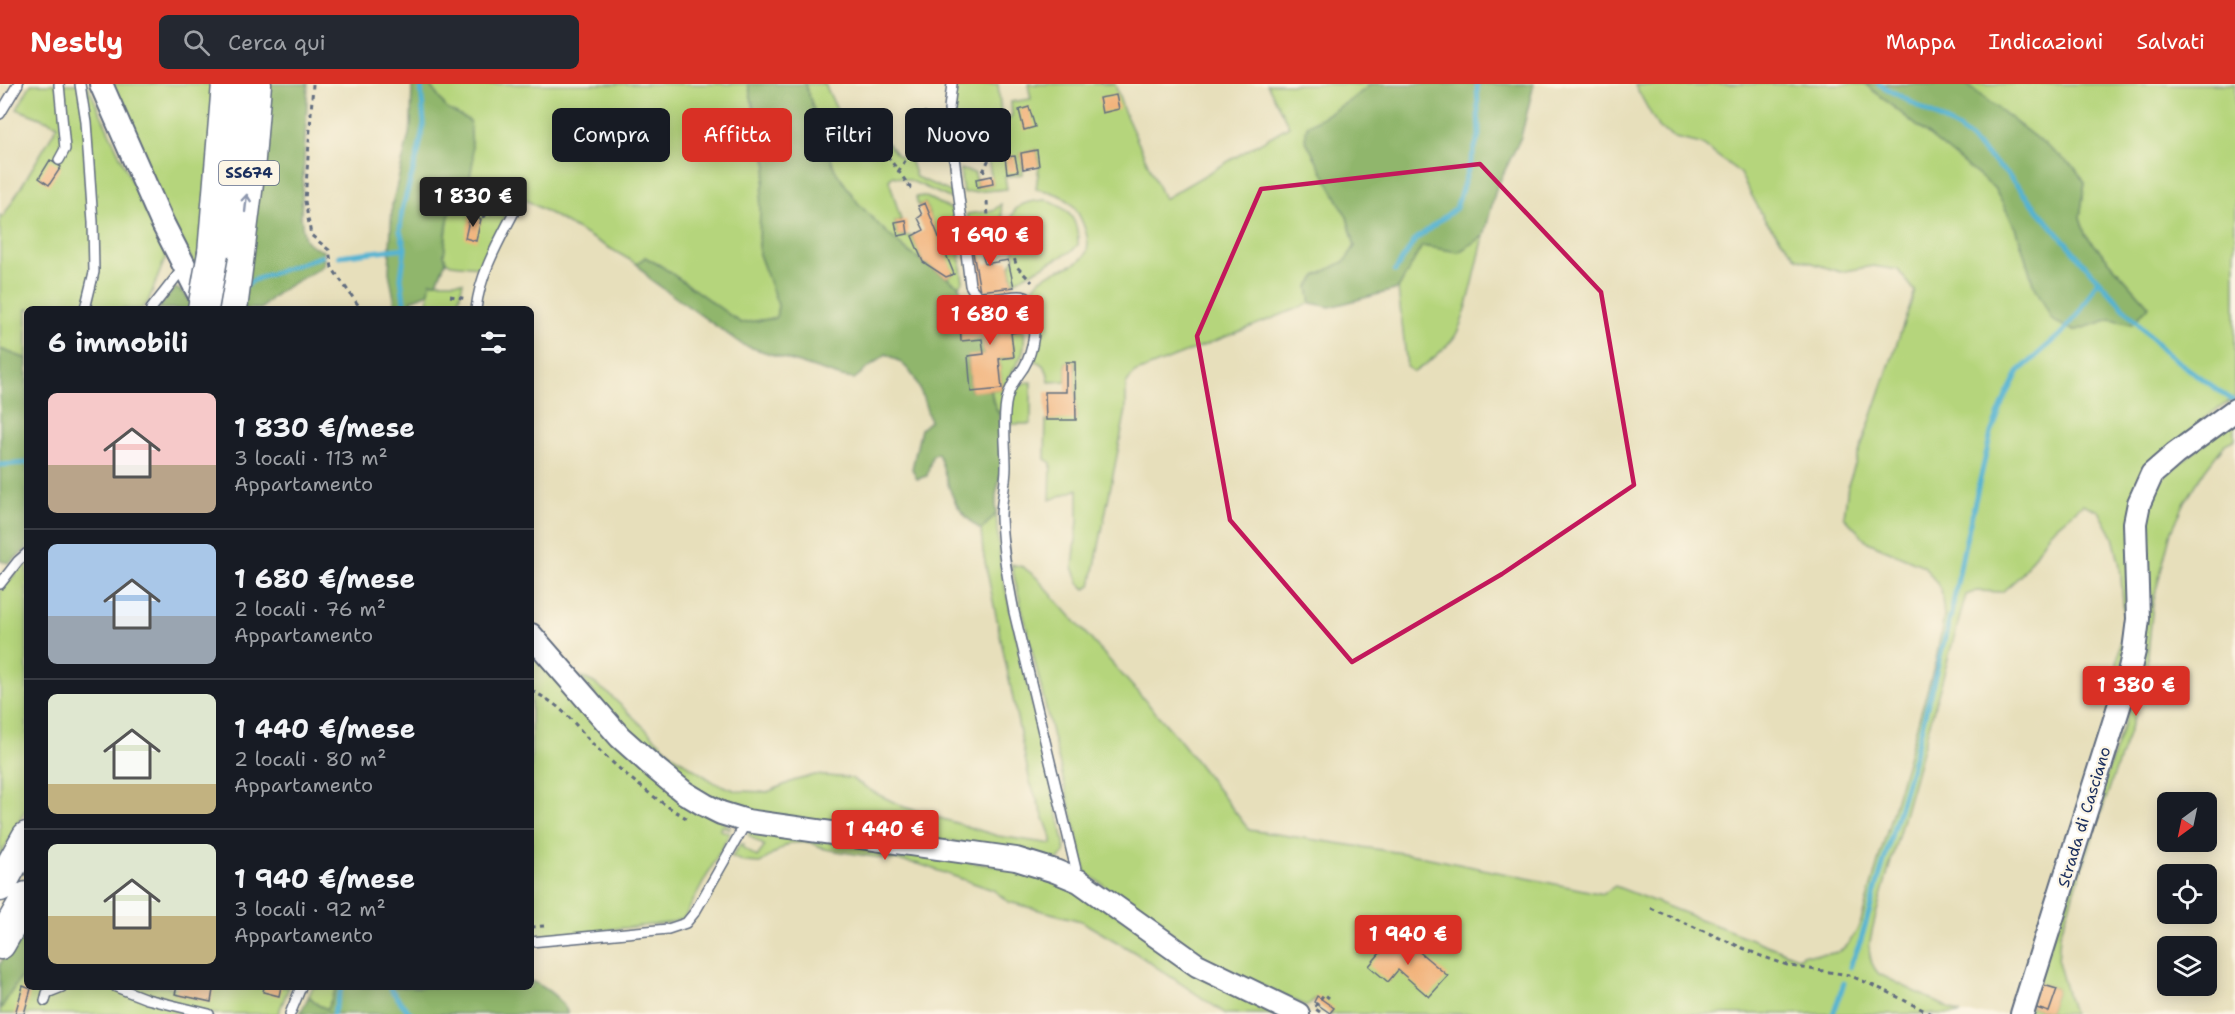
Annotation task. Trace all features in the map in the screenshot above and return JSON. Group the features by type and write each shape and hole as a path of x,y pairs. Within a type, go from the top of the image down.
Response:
{"highway":[{"name":"SS674","path":"227,84 226,257 232,306"},
{"name":"SS674","path":"197,292 226,257 256,84"},
{"path":"0,886 24,842"},
{"path":"0,944 24,902"}],"street":[{"path":"100,84 118,127 197,292"},
{"name":"Strada di Casciano","path":"2022,1014 2127,681 2134,651 2138,619 2135,523 2139,503 2152,474 2228,415"},
{"path":"534,638 620,737 685,793 721,813 747,821 1016,859 1055,871 1079,881 1197,965 1309,1013"}],"lane":[{"path":"0,114 18,84"},
{"path":"59,84 65,149 59,160"},
{"path":"80,84 86,122 94,242 94,272 86,306"},
{"path":"952,84 949,108 970,285 974,294 979,297 986,299 1022,296 1028,298 1032,304 1034,332 1029,358 1011,387 1006,401 1006,474 1001,517 1006,570 1014,612 1079,881"},
{"path":"477,306 482,279 514,212"},
{"path":"159,306 197,292"},
{"path":"0,584 24,556"},
{"path":"534,942 668,929 686,923 695,912 747,821"},
{"path":"45,1001 47,993 54,990"},
{"path":"124,990 147,999 209,1014"},
{"path":"290,1014 300,990"}],"path":[{"path":"313,84 305,201 307,218 311,235 329,250 332,268 359,306"},
{"path":"891,162 912,190"},
{"path":"898,172 905,162"},
{"path":"983,171 987,162"},
{"path":"987,201 989,233"},
{"path":"482,217 506,207 514,212"},
{"path":"1009,242 1017,267 1032,282"},
{"path":"1651,908 1761,956 1790,966 1850,975 1931,1014"},
{"path":"534,927 555,926"},
{"path":"1309,1013 1324,994 1329,998"}],"highlighted area":[{"path":"1480,164 1601,292 1634,485 1502,574 1352,662 1230,520 1197,336 1261,189"}],"green space":[{"path":"31,84 87,84 166,256 148,302 144,306 24,306 24,358 0,349 0,215 3,217 58,125 17,109"},
{"path":"109,84 217,84 200,275 154,190"},
{"path":"264,84 308,84 301,216 305,238 311,245 323,251 324,265 283,290 264,306 243,306"},
{"path":"412,84 429,84 447,109 470,121 473,161 467,194 454,205 450,212 444,255 446,261 437,282 430,282 429,293 412,300 413,306 395,306 389,272 392,205 411,126"},
{"path":"429,84 748,84 754,108 682,108 682,162 766,162 760,203 759,254 778,305 776,318 741,323 661,266 645,257 637,264 521,197 503,196 500,203 504,217 502,225 479,267 451,264 446,261 444,255 449,212 453,203 459,198 473,161 470,121 447,109"},
{"path":"748,84 805,84 813,108 804,108 804,162 832,162 835,170 858,203 881,227 907,251 959,286 970,321 960,322 961,340 982,339 984,354 968,357 971,391 991,390 993,402 1000,416 1001,473 996,495 996,514 981,530 957,505 938,453 932,456 927,476 917,479 912,469 921,429 930,421 916,381 905,366 896,359 886,354 854,379 743,345 651,280 637,264 645,257 661,266 741,323 776,318 778,305 759,254 760,203 766,162 792,162 792,108 754,108"},
{"path":"805,84 825,84 836,108 813,108"},
{"path":"976,84 998,84 1000,108 953,108 952,96 956,88"},
{"path":"1028,84 1115,84 1123,109 1164,199 1289,126 1267,84 1372,84 1305,139 1347,217 1355,247 1345,261 1316,276 1308,287 1311,303 1134,373 1126,385 1126,410 1091,586 1085,589 1079,583 1073,567 1078,521 1078,489 1050,500 1051,463 1045,459 1046,420 1076,419 1075,362 1066,362 1066,381 1049,382 1045,368 1033,360 1036,332 1032,296 1033,289 1042,278 1082,258 1087,249 1087,236 1073,205 1057,194 1036,189 1039,166 1037,150 1021,153 1023,174 1005,177 1007,189 963,193 960,169 975,173 977,187 993,184 988,162 1011,162 1011,102 1031,99"},
{"path":"1372,84 1534,84 1521,137 1496,189 1484,236 1459,252 1422,246 1398,289 1330,307 1311,303 1308,287 1316,276 1345,261 1355,246 1347,217 1305,139 1307,126"},
{"path":"1711,84 1865,84 1994,188 2017,230 2033,283 2074,331 2111,319 2132,324 2149,306 2085,234 2080,217 2085,183 1966,84 2235,84 2235,398 2213,412 2149,464 2131,617 2121,673 2117,665 2124,615 2120,566 2113,537 2099,511 2083,504 2050,532 2020,576 2002,592 1977,591 1966,595 1877,911 1870,944 1871,960 1879,974 1961,1014 1330,1014 1332,1010 1315,999 1307,1006 1217,965 1086,873 1011,564 1023,567 1036,577 1179,739 1249,830 1415,855 1603,894 1615,886 1800,958 1802,954 1838,952 1849,943 1860,925 1936,660 1944,616 1941,589 1924,566 1868,542 1844,517 1848,485 1915,291 1898,270 1873,266 1840,272 1797,258 1765,220 1739,172 1701,144 1675,138 1658,127 1635,85 1704,86"},
{"path":"1865,84 1966,84 2075,168 2085,183 2080,217 2085,234 2149,306 2132,324 2111,319 2074,331 2053,321 2033,283 2017,230 1994,188"},
{"path":"893,150 898,156 905,158 905,162 911,162 916,177 951,192 952,199 909,180 893,176 889,180 901,220 895,222 898,236 912,236 923,262 873,220 850,194 832,162 893,162"},
{"path":"924,196 953,210 963,281 959,286 946,277 953,274 925,203 918,206 916,197"},
{"path":"1046,200 1061,207 1071,216 1077,229 1078,245 1072,251 1013,282 1010,266 1015,257 1012,216 1015,210 1022,205"},
{"path":"1001,204 1003,227 989,243 986,233 970,236 967,214 993,211"},
{"path":"1484,236 1467,305 1458,331 1444,348 1414,372 1407,367 1398,289 1422,246 1459,252"},
{"path":"430,282 463,282 458,303 428,303"},
{"path":"175,288 186,295 193,306 160,306"},
{"path":"1024,331 1023,352 1006,384 1000,416 991,390 1002,389 999,359 1014,357 1011,333"},
{"path":"0,349 24,358 24,551 9,563 0,561"},
{"path":"1031,382 1031,424 1010,424 1010,403 1014,391 1023,383"},
{"path":"2235,419 2235,439 2225,444 2205,470 2184,504 2170,535 2153,603 2145,684 2060,934 2058,962 2073,1014 2027,1014 2030,1006 2049,1012 2057,989 2037,983 2138,682 2144,517 2163,477"},
{"path":"996,514 1001,570 1064,841 1065,853 1058,860 1019,851 747,811 709,799 625,731 578,675 609,694 674,756 715,783 737,791 768,792 793,781 815,775 851,778 904,807 998,836 1052,844 1030,782 983,552 981,530"},
{"path":"24,563 24,813 0,857 0,591"},
{"path":"534,650 731,829 721,826 720,830 730,833 684,918 669,923 534,938"},
{"path":"750,830 1017,869 1083,893 1276,1014 1226,1014 1134,952 1081,921 1009,902 993,890 919,864 825,849 810,842 790,843 760,863 744,862 732,857 740,844 744,844 742,847 757,857 765,846 749,836"},
{"path":"24,925 24,972 0,1010 0,964"},
{"path":"24,972 24,990 288,990 278,1014 0,1014 0,1010"},
{"path":"534,983 553,994 568,1014 300,1014 309,996 318,1005 327,1009 336,990 534,990"},
{"path":"312,990 336,990 327,1009 318,1005 309,996"}],"building":[{"path":"1116,95 1119,109 1102,113 1099,98"},
{"path":"1029,107 1035,127 1024,130 1019,110"},
{"path":"1037,150 1039,166 1023,169 1021,153"},
{"path":"1011,156 1015,156 1018,171 1007,173 1006,162 1011,162"},
{"path":"50,160 61,167 49,185 39,178"},
{"path":"992,176 993,184 977,187 976,179"},
{"path":"925,203 954,274 946,277 923,262 912,236 924,230 918,218 922,215 918,206"},
{"path":"470,216 481,219 476,241 465,238"},
{"path":"906,220 908,234 898,236 895,222"},
{"path":"987,233 991,252 982,254 985,264 1008,260 1014,287 980,291 970,236"},
{"path":"975,299 982,325 1008,323 1006,306 1021,304 1024,331 1011,333 1014,357 999,359 1002,389 971,392 968,356 984,354 982,339 961,341 960,321 970,321 965,303"},
{"path":"1066,362 1075,362 1076,420 1046,420 1045,392 1066,392"},
{"path":"1397,933 1448,976 1429,997 1398,970 1388,982 1369,966"},
{"path":"2037,983 2057,989 2049,1012 2030,1006"},
{"path":"23,986 24,990 31,990 24,1014 15,1014"},
{"path":"176,990 213,990 211,1002 175,994"},
{"path":"263,990 280,990 279,996 263,992"},
{"path":"1317,996 1334,1008 1330,1013 1314,1002"}],"waterway":[{"path":"405,306 401,278 405,248 400,231 402,210 424,124 421,84"},
{"path":"1395,271 1415,240 1456,208 1479,135 1477,84"},
{"path":"1879,84 1960,130 2008,175 2098,280 2166,353 2235,402"},
{"path":"339,256 405,248"},
{"path":"246,285 254,280 322,256"},
{"path":"1850,967 1861,940 1912,765 1951,614 1991,433 2019,371 2061,334 2079,313 2098,280"},
{"path":"0,465 24,463"},
{"path":"1833,1014 1844,983"},
{"path":"333,1014 341,990"},
{"path":"391,990 412,1014"}]}
